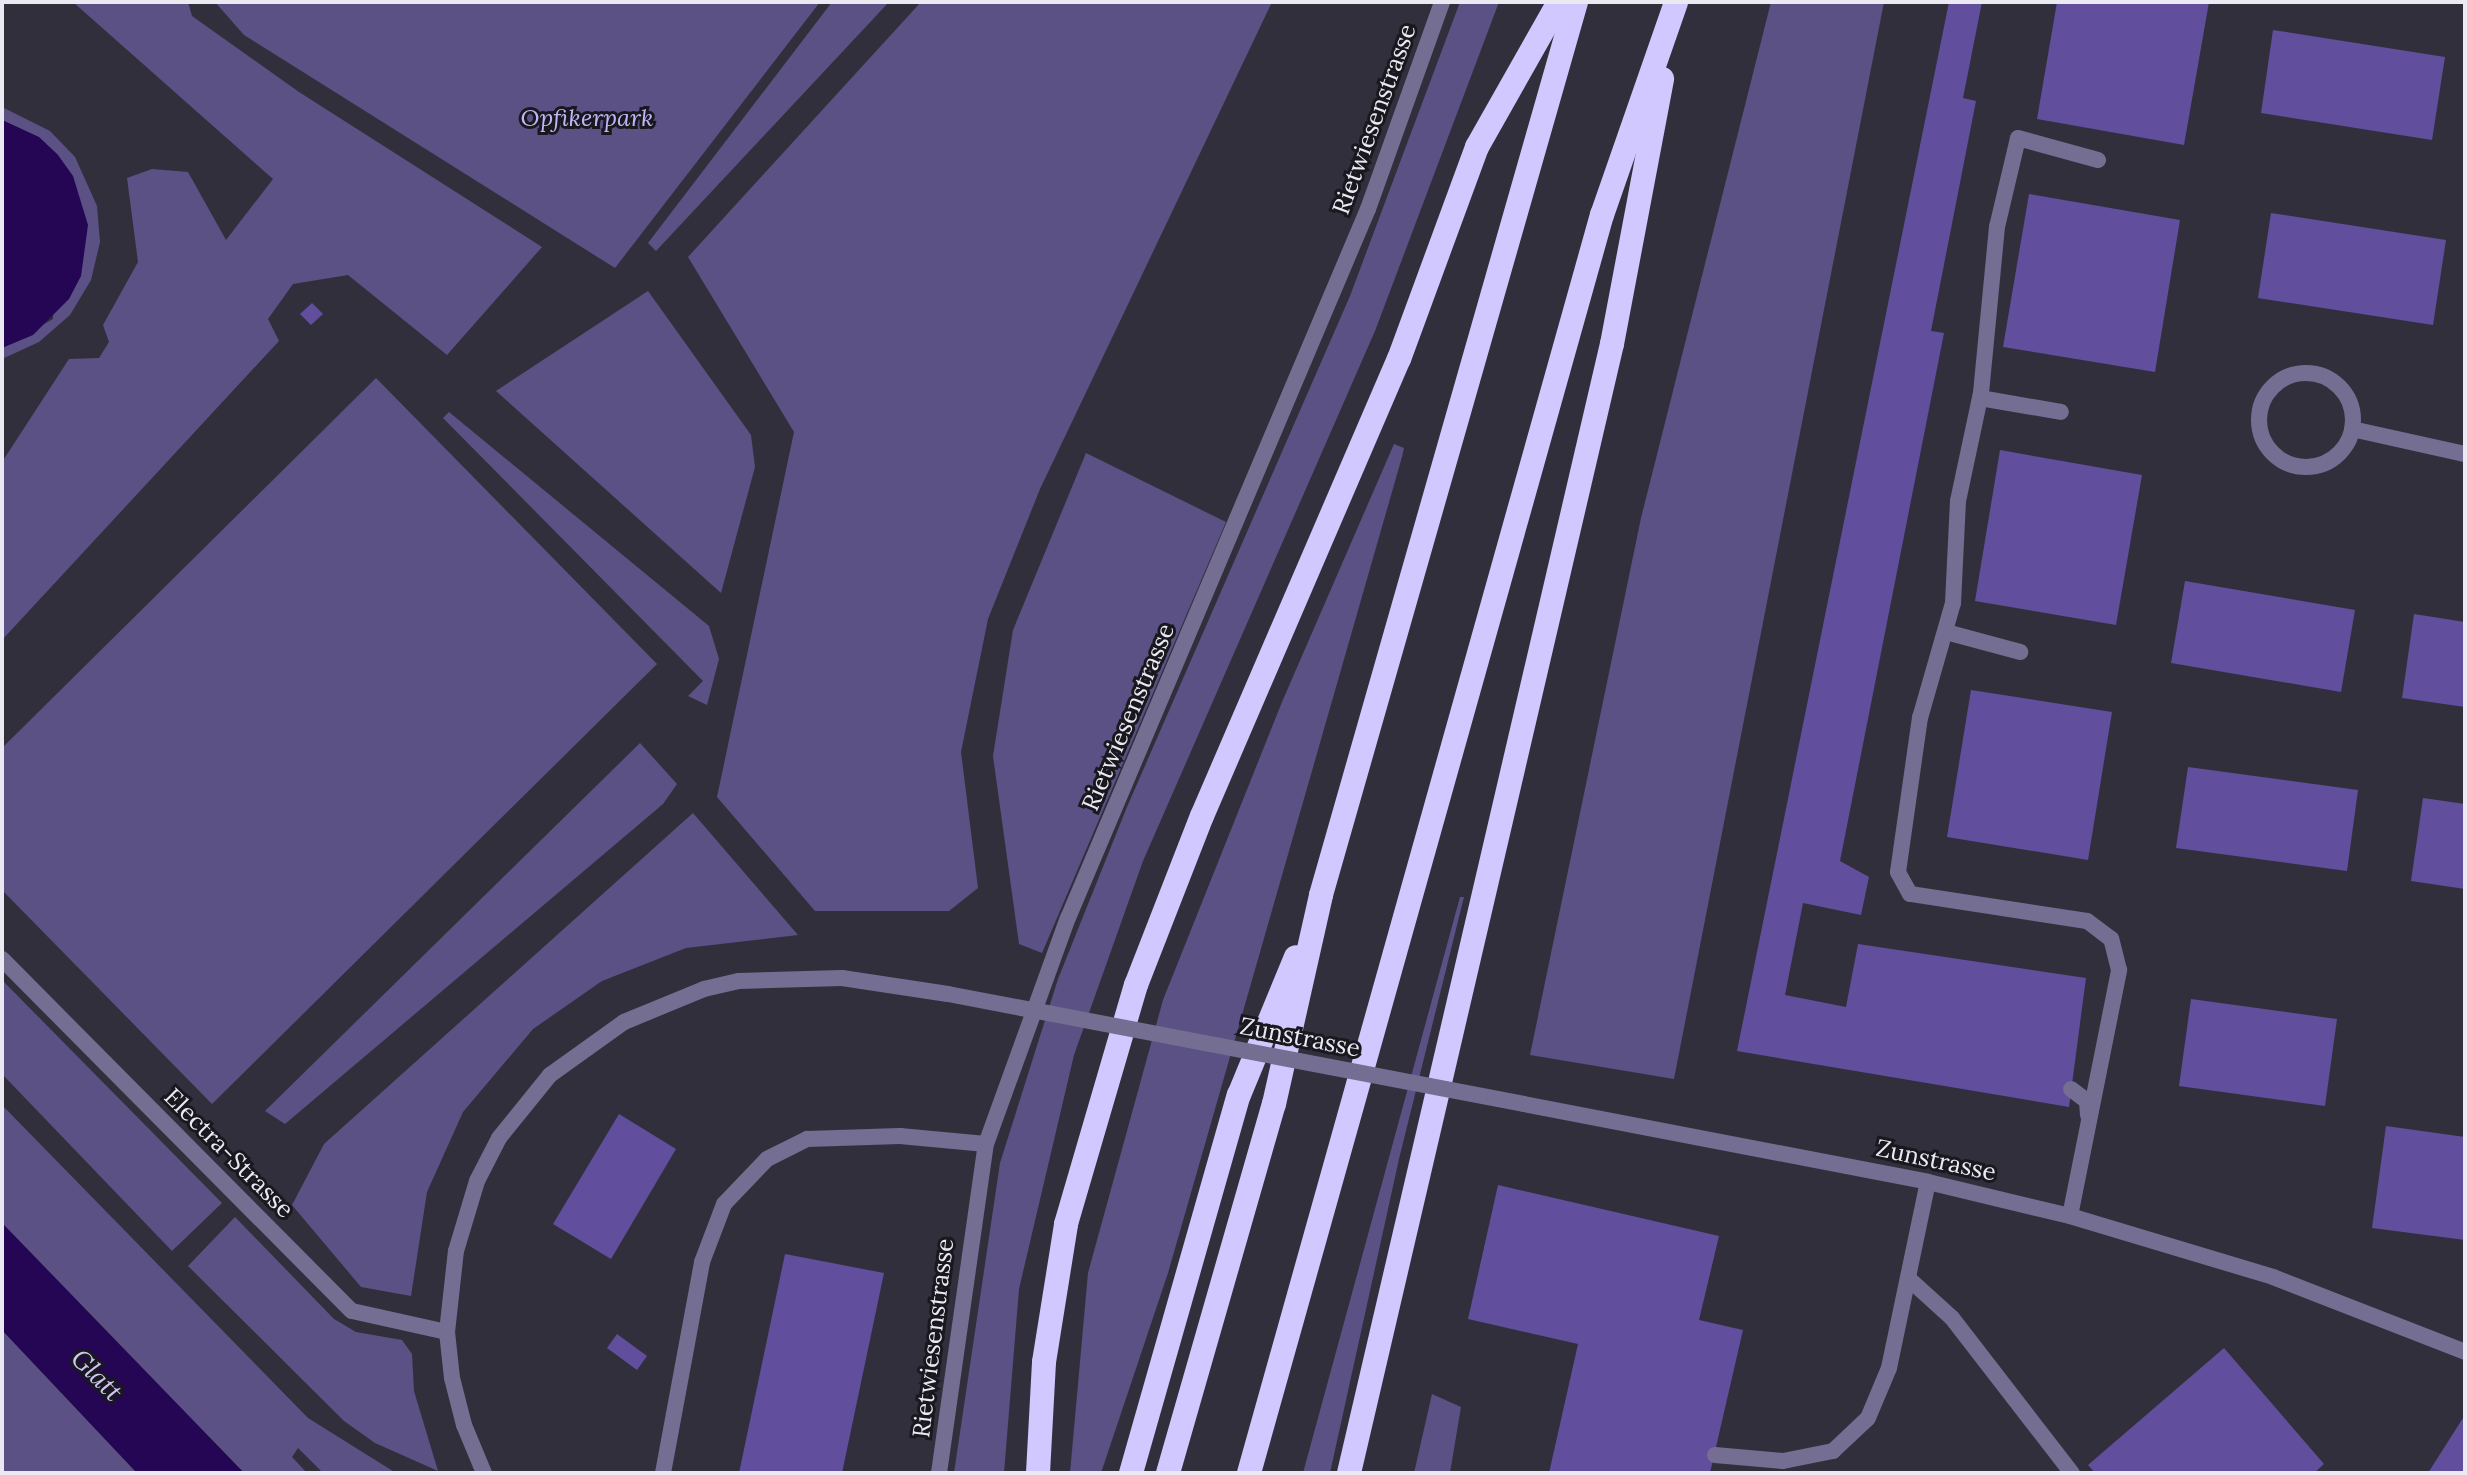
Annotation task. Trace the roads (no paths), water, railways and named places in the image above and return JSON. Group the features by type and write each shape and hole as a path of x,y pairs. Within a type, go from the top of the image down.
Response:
{"highway":[{"path":"1038,1473 1044,1362 1061,1250 1097,1105 1136,985 1202,816 1399,359 1477,147 1559,2"},
{"path":"1168,1473 1274,1104 1321,895 1576,2"},
{"path":"1249,1473 1602,215 1676,2"},
{"path":"1349,1473 1612,344 1676,2"},
{"path":"1131,1473 1239,1095 1321,895"}],"street":[{"name":"Rietwiesenstrasse","path":"939,1473 986,1144 1068,918 1368,209 1442,2"},
{"path":"2070,1216 2119,970 2111,939 2087,921 1910,894 1898,872 1920,718 1946,632 1958,501 1980,398 1997,227 2018,138 2098,160"},
{"path":"2290,375 2321,375 2346,394 2352,429 2340,453 2328,462 2298,466 2271,452 2263,439 2260,408 2276,383 2290,375"},
{"path":"1980,398 2061,412"},
{"path":"2352,429 2465,454"},
{"path":"1946,632 2020,652"},
{"name":"Electra-Strasse","path":"2,959 352,1311 447,1332"},
{"name":"Zunstrasse","path":"484,1473 464,1425 447,1332 456,1251 477,1181 526,1102 584,1046 666,1003 739,981 827,977 948,994 1928,1182 2070,1216 2273,1277 2465,1352"},
{"path":"2071,1089 2087,1101 2088,1125"},
{"path":"663,1473 702,1262 724,1204 767,1159 807,1139 900,1136 986,1144"},
{"path":"1715,1455 1783,1461 1833,1451 1868,1418 1889,1368 1928,1182"},
{"path":"1909,1279 1952,1318 2072,1473"}],"water":[{"path":"2,120 39,137 58,155 73,176 88,225 81,276 69,299 33,335 2,348"},
{"name":"Glatt","path":"2,1223 244,1473 137,1473 2,1330"}],"park label":[{"name":"Opfikerpark","path":"587,118"}]}
